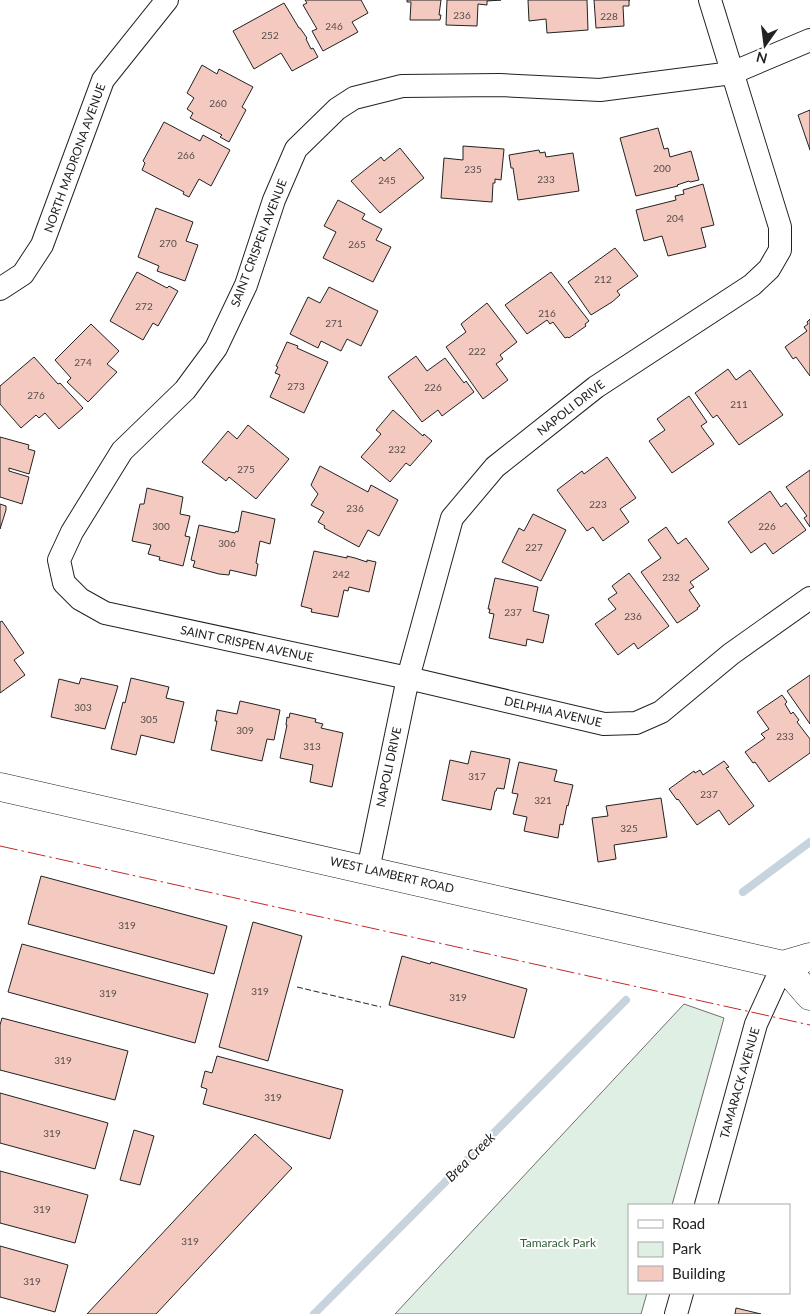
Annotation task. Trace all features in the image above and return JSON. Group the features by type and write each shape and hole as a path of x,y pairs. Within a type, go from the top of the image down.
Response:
{"main road":[{"name":"WEST LAMBERT ROAD","path":"0,787 783,965 810,957"},
{"path":"783,965 810,996"}],"street":[{"name":"NORTH MADRONA AVENUE","path":"0,289 23,274 42,245 103,80 166,0"},
{"name":"NAPOLI DRIVE","path":"368,870 408,678 452,518 495,468 596,387 752,285 769,269 780,250 780,227 710,0"},
{"name":"SAINT CRISPEN AVENUE","path":"408,678 105,613 80,599 64,583 59,560 72,532 122,451 186,390 216,348 246,285 274,200 296,149 337,109 354,98 402,86 500,84 600,90 732,73 810,40"},
{"name":"DELPHIA AVENUE","path":"408,678 604,724 636,723 661,712 731,654 810,598"},
{"name":"TAMARACK AVENUE","path":"706,1204 756,1024 783,965"},
{"path":"676,1314 682,1294"}],"green space":[{"name":"Tamarack Park","path":"684,1004 724,1018 672,1204 628,1204 628,1294 647,1294 641,1314 395,1314"}],"building":[{"path":"305,0 361,0 368,13 352,22 358,32 323,51 312,31 317,29 303,5 307,3"},
{"path":"407,0 441,0 440,20 410,20 411,2 407,2"},
{"path":"447,0 501,0 487,1 487,5 478,4 477,26 446,25"},
{"path":"528,0 587,0 588,30 547,33 546,19 529,21"},
{"path":"594,0 629,0 629,6 623,6 624,26 596,28"},
{"path":"284,3 307,38 311,49 313,48 318,57 292,71 281,53 254,69 233,31"},
{"path":"202,65 217,74 219,69 253,87 242,107 246,110 229,142 220,137 222,135 190,118 193,113 187,109 194,98 187,93"},
{"path":"810,110 810,150 798,115"},
{"path":"164,122 200,141 203,135 230,150 211,186 199,179 189,197 183,194 184,192 142,170 145,163 143,161"},
{"path":"658,128 664,149 668,148 670,157 691,151 699,180 636,196 620,138"},
{"path":"463,146 504,149 501,180 495,179 495,183 493,183 492,202 441,198 444,158 463,160"},
{"path":"400,148 424,178 380,213 351,181 381,157 384,161"},
{"path":"539,150 540,153 545,152 546,157 573,153 579,191 518,200 509,155"},
{"path":"703,184 714,225 701,228 706,247 668,256 662,236 644,241 636,210 676,200 675,196 684,194 683,190"},
{"path":"338,200 365,214 362,219 382,229 376,240 391,247 373,282 323,258 336,232 324,226"},
{"path":"156,208 193,222 186,241 198,245 185,281 157,271 159,266 138,257"},
{"path":"615,248 638,276 617,291 620,295 612,302 591,315 568,282"},
{"path":"137,272 167,288 169,286 178,291 158,326 153,323 143,340 110,321"},
{"path":"551,272 589,321 585,324 586,326 569,338 565,338 553,322 550,324 547,320 527,334 505,305"},
{"path":"329,287 378,311 361,346 347,339 341,351 321,341 318,348 290,334 308,297 320,303"},
{"path":"487,303 517,342 500,355 503,359 496,364 508,380 483,399 446,347 466,332 461,324"},
{"path":"810,319 810,376 796,357 793,359 785,347 807,331 804,327"},
{"path":"91,324 119,351 107,364 117,372 88,402 67,382 71,378 55,360"},
{"path":"287,342 328,362 304,413 270,397 280,375 275,373 278,367 276,366"},
{"path":"416,356 427,371 445,358 464,383 466,381 474,392 442,416 438,410 422,422 388,377"},
{"path":"34,357 83,408 59,429 45,413 39,418 36,415 21,428 0,404 0,386"},
{"path":"728,369 736,380 750,370 783,415 739,445 717,415 713,418 695,393"},
{"path":"689,396 707,422 701,426 714,444 672,473 649,441 665,430 657,419"},
{"path":"393,410 423,436 424,434 432,441 410,466 406,463 390,482 361,457 381,434 376,430"},
{"path":"248,425 289,459 256,499 229,477 226,481 202,462 228,431 237,439"},
{"path":"0,437 29,445 28,449 35,451 29,474 9,468 9,471 29,477 22,504 0,497"},
{"path":"607,457 636,498 620,509 629,522 603,541 593,527 587,531 557,490 582,471 584,474"},
{"path":"320,466 368,492 371,485 398,500 379,536 368,530 359,547 324,528 325,526 318,522 324,512 311,505 318,494 311,485"},
{"path":"810,470 810,527 804,518 807,516 786,487"},
{"path":"147,488 183,497 180,514 190,516 185,536 190,537 183,566 159,560 160,557 148,554 151,545 132,541 140,504 144,504"},
{"path":"770,491 781,507 786,503 806,530 773,554 765,543 751,553 728,522"},
{"path":"0,504 6,506 6,510 0,529"},
{"path":"242,511 275,519 270,544 260,541 256,576 230,570 229,575 219,574 193,567 195,561 191,560 199,525 235,533 236,531 238,532"},
{"path":"533,514 566,530 541,581 502,562 519,528 524,531"},
{"path":"666,527 678,544 686,538 709,569 690,582 694,587 689,590 700,606 677,623 641,572 661,558 648,540"},
{"path":"314,551 347,558 347,556 367,562 367,560 376,562 369,592 349,587 348,591 344,590 338,617 311,612 312,609 301,606"},
{"path":"629,573 669,626 638,649 634,643 618,655 595,624 616,609 608,599 617,593 612,586"},
{"path":"495,578 538,587 533,611 549,615 543,643 527,639 526,646 489,638 494,614 489,613 490,609 488,609"},
{"path":"2,621 24,653 14,660 25,675 0,693 0,622"},
{"path":"810,675 810,724 787,691"},
{"path":"81,678 118,686 105,729 51,717 59,679 79,684"},
{"path":"131,678 169,687 166,698 184,702 174,743 141,735 136,755 111,749"},
{"path":"782,695 787,702 785,704 791,714 793,712 799,720 797,722 810,739 810,753 769,782 755,762 753,763 745,752 765,738 761,734 769,729 757,712"},
{"path":"240,701 280,710 274,740 267,739 262,761 211,750 217,721 215,721 217,710 237,714"},
{"path":"290,713 316,719 315,722 323,724 321,728 343,733 332,787 310,782 313,765 280,758 287,717 289,718"},
{"path":"471,751 510,759 504,789 497,788 495,791 491,810 442,800 450,760 468,764"},
{"path":"724,761 729,767 726,768 754,806 729,825 719,810 697,825 669,789 694,771 695,773 700,770 703,775"},
{"path":"519,762 557,770 554,781 573,785 563,825 560,824 558,838 524,831 527,817 513,814 518,794 512,793"},
{"path":"661,798 667,837 614,845 616,859 598,862 592,818 608,816 606,806"},
{"path":"41,876 227,926 214,974 28,924"},
{"path":"253,922 302,936 268,1061 219,1047"},
{"path":"22,944 208,994 195,1043 8,992"},
{"path":"402,956 430,964 431,962 527,989 514,1038 389,1005"},
{"path":"2,1018 128,1051 115,1100 0,1070 0,1025"},
{"path":"217,1056 343,1090 330,1139 203,1104 207,1089 201,1087 205,1071 212,1073"},
{"path":"0,1093 108,1123 95,1169 0,1143"},
{"path":"134,1130 154,1136 140,1185 120,1180"},
{"path":"255,1134 292,1168 156,1314 87,1314"},
{"path":"0,1171 88,1195 75,1243 0,1223"},
{"path":"0,1246 68,1265 55,1312 0,1297"},
{"path":"736,1308 761,1314 735,1314"}],"waterway":[{"name":"Brea Creek","path":"743,892 810,842"},
{"name":"Brea Creek","path":"314,1314 626,1000"}],"fence":[{"path":"297,987 381,1007"}],"power":[{"path":"0,846 810,1025"}]}
